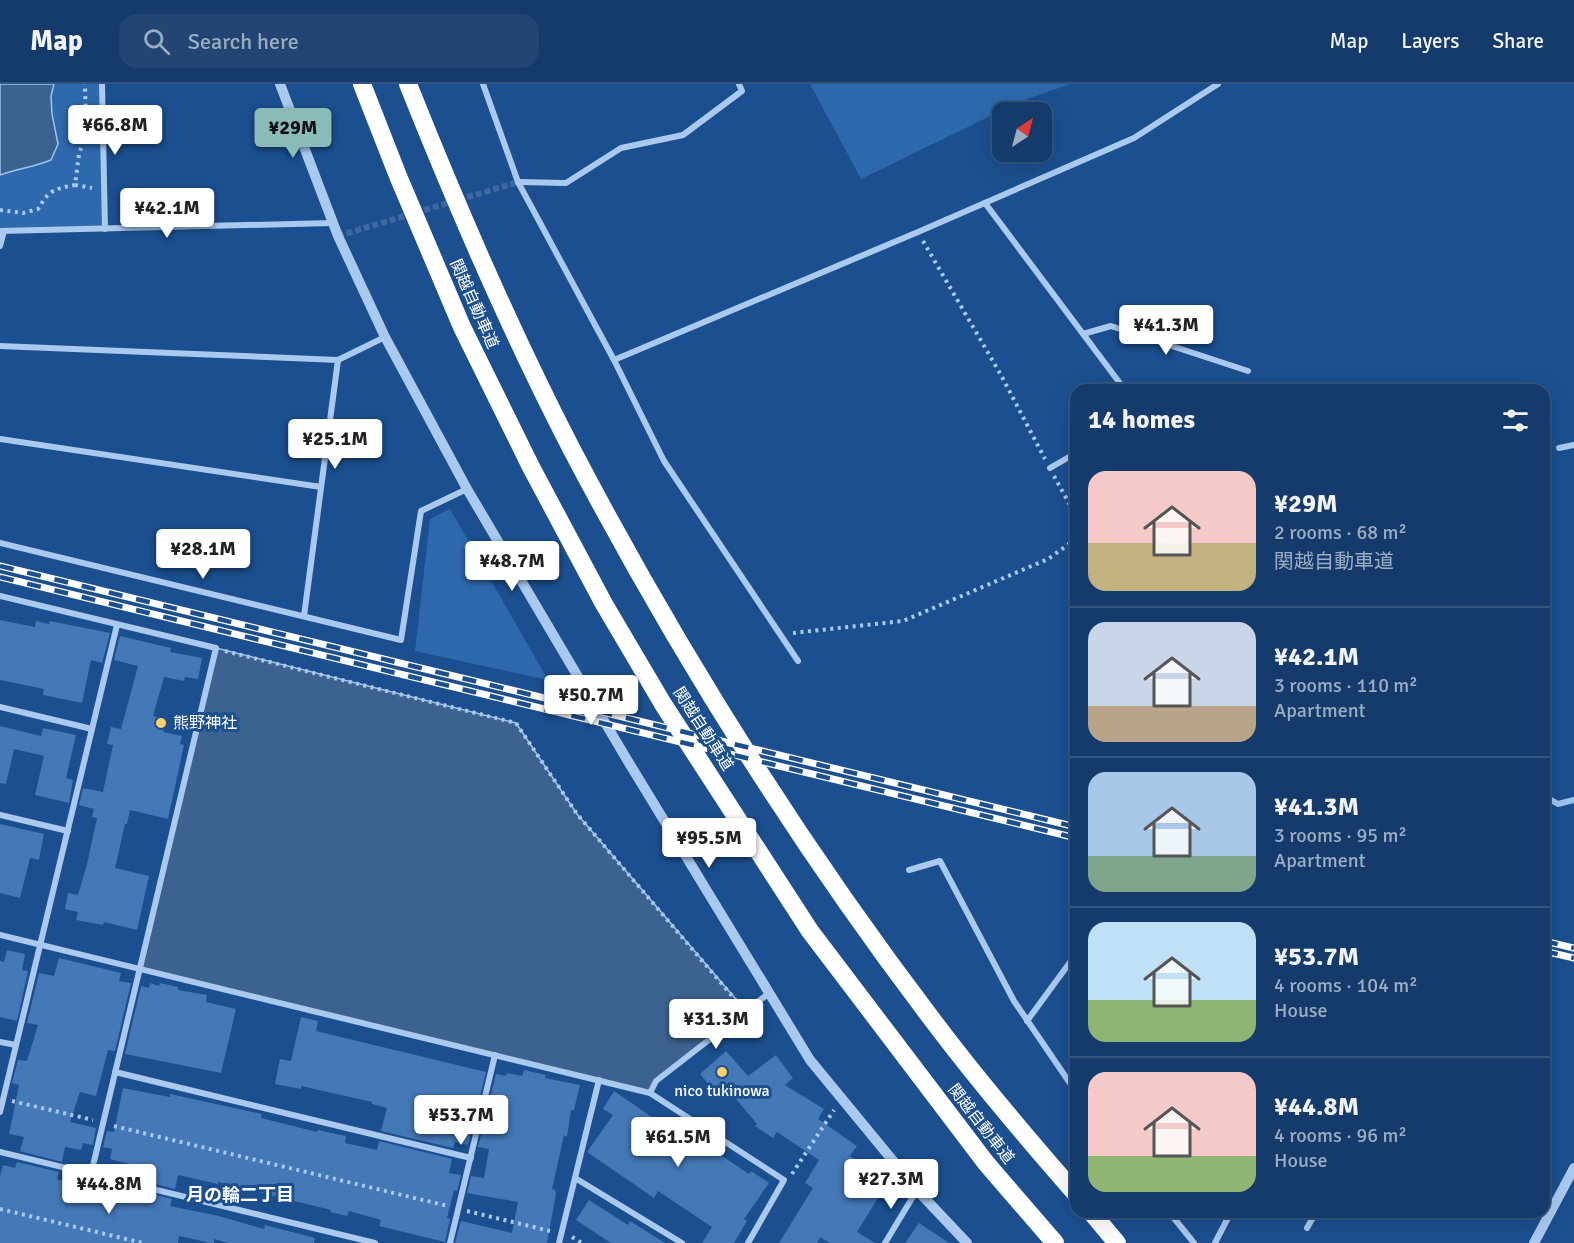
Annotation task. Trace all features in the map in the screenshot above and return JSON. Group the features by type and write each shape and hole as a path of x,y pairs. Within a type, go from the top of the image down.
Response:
{"highway":[{"name":"関越自動車道","path":"362,84 462,327 531,467 604,604 663,704 810,931 986,1163 1055,1243"},
{"name":"関越自動車道","path":"408,84 502,305 570,446 645,585 759,771 871,936 956,1050 1070,1187"},
{"path":"1096,1218 1117,1243"}],"street":[{"path":"102,84 105,229"},
{"path":"280,84 333,223 385,337 467,489 626,758 810,1060 917,1190 967,1243"},
{"path":"483,84 518,182 614,360 664,461 798,661"},
{"path":"518,182 566,183 621,148 683,135 742,91 739,84"},
{"path":"614,360 1134,138 1218,84"},
{"path":"985,202 1120,384"},
{"path":"0,246 2,231 333,223"},
{"path":"1083,334 1111,326 1248,371"},
{"path":"0,346 338,360 385,337"},
{"path":"304,616 338,360"},
{"path":"0,439 321,487"},
{"path":"1559,448 1574,445"},
{"path":"1050,468 1070,456"},
{"path":"0,543 400,640 421,512 467,489"},
{"path":"0,596 216,648 91,1174"},
{"path":"0,1112 117,625"},
{"path":"0,707 92,729"},
{"path":"0,814 68,831"},
{"path":"909,870 940,861 1014,1001 1070,1083"},
{"path":"0,935 650,1093 784,1180 748,1243"},
{"path":"1027,1021 1070,962"},
{"path":"650,1093 656,1081 768,994"},
{"path":"0,1042 16,1045"},
{"path":"450,1243 495,1055"},
{"path":"115,1072 471,1158"},
{"path":"559,1243 599,1080"},
{"path":"0,1152 375,1243"},
{"path":"1550,1213 1574,1168"},
{"path":"575,1178 682,1243"},
{"path":"885,1243 917,1190"},
{"path":"1174,1218 1194,1243"},
{"path":"1215,1243 1228,1218"},
{"path":"1307,1228 1313,1218"},
{"path":"1534,1243 1547,1218"}],"path":[{"path":"75,185 79,154 86,133 86,84"},
{"path":"0,210 23,213 38,209 47,194 59,188 75,185 104,189"},
{"path":"918,232 1001,375 1070,505"},
{"path":"780,634 903,621 1048,559 1070,543"},
{"path":"216,648 516,723 576,814 746,1011"},
{"path":"3,1099 561,1233 582,1243"},
{"path":"784,1180 787,1182 841,1099"},
{"path":"0,1209 142,1243"}],"shaded area":[{"path":"0,84 102,84 105,229 0,231"},
{"path":"0,84 54,84 51,96 52,114 58,144 51,160 0,175"},
{"path":"810,84 1070,84 1019,102 992,102 992,115 861,179"},
{"path":"450,509 548,680 415,651 430,519"},
{"path":"216,648 516,723 577,814 746,1011 656,1081 650,1093 140,969"}],"building":[{"path":"0,620 35,627 36,621 49,624 50,621 110,633 102,663 91,660 82,703 43,695 44,689 0,680"},
{"path":"120,636 171,648 170,652 202,658 198,679 185,677 184,681 164,677 153,716 167,720 163,732 182,736 180,744 184,745 168,819 130,810 127,824 125,824 115,868 149,876 137,930 104,922 103,925 76,920 78,912 65,909 68,893 78,895 97,818 92,817 94,809 79,805 83,788 103,792 113,745 107,744 111,727 121,729 138,666 114,660"},
{"path":"0,726 41,736 43,728 76,735 66,778 73,780 69,803 35,795 44,756 14,749 6,784 0,783"},
{"path":"0,824 44,834 39,860 30,858 20,898 0,893"},
{"path":"7,950 25,954 22,970 28,971 17,1021 0,1017 0,961 4,962"},
{"path":"59,958 121,973 119,981 131,983 115,1051 108,1050 96,1096 80,1092 70,1122 96,1128 93,1145 83,1143 81,1150 65,1147 62,1162 20,1151 24,1137 9,1134 19,1085 12,1083 18,1060 27,1061 38,1025 27,1023 39,973 54,976"},
{"path":"150,983 159,986 160,983 178,987 178,990 207,995 206,1002 236,1009 221,1073 125,1054 141,986 149,988"},
{"path":"301,1017 318,1021 316,1031 486,1072 468,1145 455,1142 453,1148 381,1131 387,1108 372,1104 372,1102 301,1086 301,1089 275,1084 280,1059 291,1061"},
{"path":"726,1051 748,1076 776,1055 793,1078 785,1085 824,1109 818,1119 857,1146 850,1156 889,1180 857,1232 875,1243 830,1243 820,1237 817,1243 779,1243 813,1188 805,1183 819,1160 777,1132 773,1138 755,1126 757,1124 725,1086 716,1093 700,1074"},
{"path":"524,1070 546,1075 545,1078 580,1085 574,1110 571,1110 567,1137 564,1135 552,1189 556,1194 547,1243 455,1243 461,1221 512,1233 518,1202 467,1193 471,1176 484,1178 489,1149 478,1147 496,1074 506,1076 507,1073 522,1076"},
{"path":"123,1088 170,1097 170,1094 262,1114 261,1118 317,1132 318,1130 346,1136 345,1143 377,1150 379,1141 452,1159 449,1173 461,1175 457,1191 454,1190 447,1218 450,1219 445,1242 379,1226 381,1220 349,1211 347,1216 218,1182 218,1184 178,1175 175,1189 126,1177 129,1164 110,1159 112,1149 103,1147 107,1131 114,1132"},
{"path":"614,1091 671,1130 678,1119 698,1133 696,1136 721,1151 719,1154 749,1174 751,1171 769,1183 744,1219 747,1221 734,1243 702,1243 712,1227 658,1191 654,1198 587,1152 613,1115 603,1109"},
{"path":"17,1162 59,1172 57,1179 123,1193 124,1187 172,1199 170,1206 219,1216 264,1229 265,1225 315,1238 314,1243 228,1243 214,1239 214,1243 211,1243 179,1236 178,1243 0,1243 0,1176 3,1165 15,1168"},
{"path":"589,1200 628,1225 630,1221 665,1243 611,1243 576,1220"},
{"path":"919,1223 949,1243 905,1243"}],"waterway":[{"path":"1550,799 1558,804 1574,800"}],"tunnel":[{"path":"338,236 518,182"}],"railway":[{"path":"0,566 1070,826"},
{"path":"0,577 1070,837"},
{"path":"1550,942 1574,948"},
{"path":"1550,952 1574,958"}],"place":[{"name":"熊野神社","path":"161,723"},
{"name":"nico tukinowa","path":"722,1072"}],"district":[{"name":"月の輪二丁目","path":"240,1195"}]}
